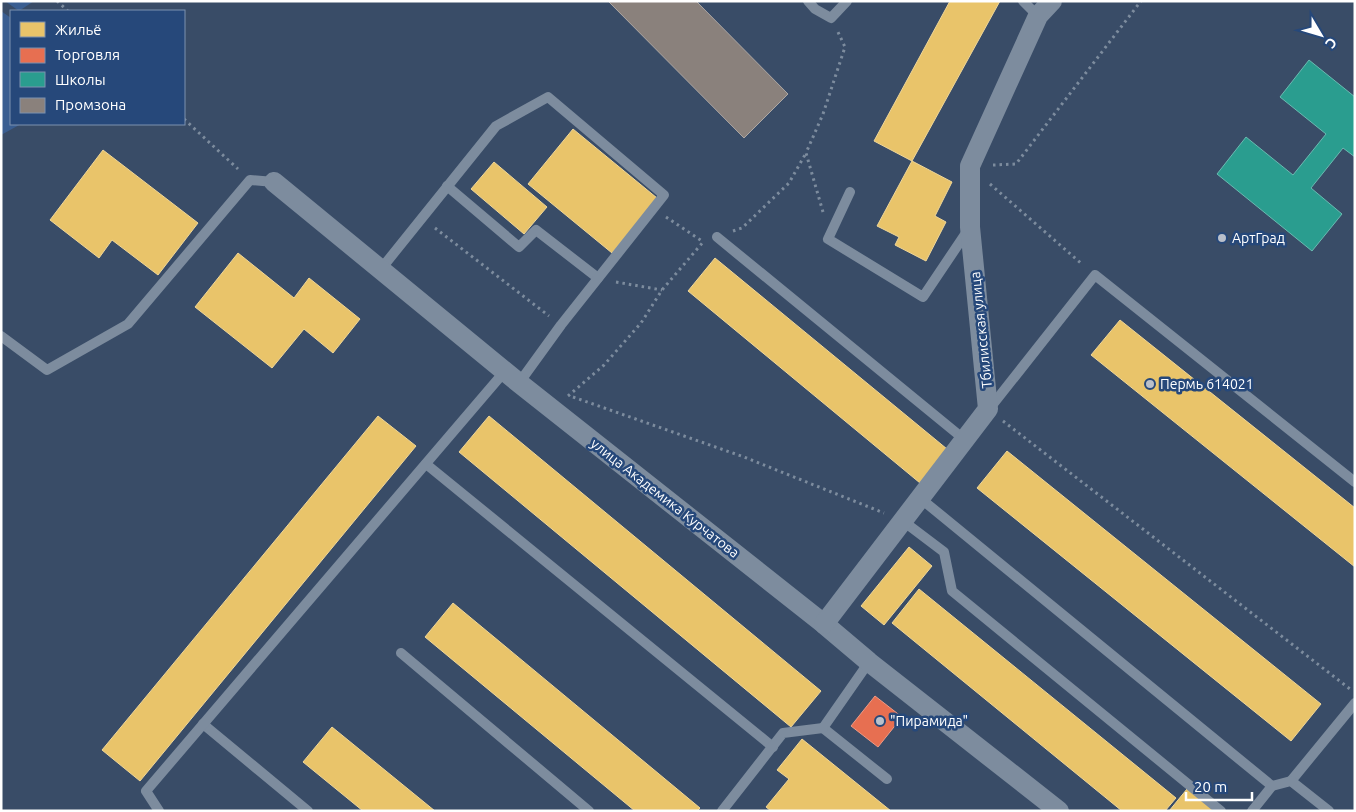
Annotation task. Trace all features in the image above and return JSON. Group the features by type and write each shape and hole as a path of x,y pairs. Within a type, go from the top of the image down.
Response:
{"street":[{"name":"Тбилисская улица","path":"988,409 970,227 970,166 1038,16 1052,1"},
{"name":"улица Академика Курчатова","path":"274,182 512,377 1059,811"},
{"path":"824,624 988,409"}],"lane":[{"path":"808,1 815,9 831,18 847,1"},
{"path":"1022,1 1038,16"},
{"path":"159,811 146,791 426,464 561,325 664,195 548,96 496,126 381,269"},
{"path":"1,336 47,370 128,324 250,180 274,182"},
{"path":"447,186 519,247 536,230 598,278"},
{"path":"850,192 828,239 922,297 970,227"},
{"path":"717,237 965,440"},
{"path":"988,409 1095,275 1355,482"},
{"path":"426,464 773,747"},
{"path":"920,498 1272,786"},
{"path":"903,521 944,552 952,591 1222,811"},
{"path":"401,653 589,811"},
{"path":"823,728 870,662"},
{"path":"1252,811 1272,786 1291,781 1355,703"},
{"path":"203,724 308,811"},
{"path":"722,811 783,733 823,728 887,779"},
{"path":"1291,781 1329,811"}],"path":[{"path":"57,1 67,10"},
{"path":"970,166 1016,164 1141,1"},
{"path":"569,396 604,365 641,323 662,290 702,242 742,228 788,183 806,153 823,114 845,48 831,18"},
{"path":"185,120 250,180"},
{"path":"806,153 821,201 828,239"},
{"path":"970,166 1095,275"},
{"path":"653,209 702,242"},
{"path":"422,218 561,325"},
{"path":"598,278 662,290"},
{"path":"560,394 744,457 903,521"},
{"path":"988,409 1355,692"}],"shaded area":[{"path":"5,1 34,1 20,10"},
{"path":"1,11 10,17 10,125 19,125 1,135"}],"building: Жильё":[{"path":"950,1 1000,1 912,161 874,141"},
{"path":"573,129 657,198 612,253 528,184"},
{"path":"103,150 198,223 158,275 112,240 99,258 50,220"},
{"path":"912,161 952,182 935,216 946,222 926,261 895,245 899,237 877,226"},
{"path":"494,162 547,207 524,234 471,189"},
{"path":"238,253 294,298 309,278 360,319 333,353 304,329 272,368 195,307"},
{"path":"715,258 947,449 920,483 688,291"},
{"path":"1120,320 1355,508 1355,567 1091,355"},
{"path":"378,416 416,446 140,781 102,750"},
{"path":"489,416 821,691 791,727 459,452"},
{"path":"1007,451 1321,704 1291,741 977,488"},
{"path":"909,547 932,566 884,625 861,606"},
{"path":"919,589 1176,798 1165,811 1122,811 892,623"},
{"path":"453,603 700,808 697,811 635,811 425,637"},
{"path":"332,727 435,811 363,811 303,762"},
{"path":"802,739 891,811 771,811 766,807 789,779 777,770"},
{"path":"1187,789 1215,811 1169,811"}],"building: Торговля":[{"path":"875,696 902,717 878,747 851,726"}],"building: Школы":[{"path":"1309,60 1355,97 1355,157 1343,148 1311,188 1342,214 1312,251 1217,174 1246,137 1293,175 1326,134 1280,97"}],"building: Промзона":[{"path":"608,1 696,1 788,94 744,138"}],"place":[{"name":"АртГрад","path":"1222,238"},
{"name":"Пермь 614021","path":"1150,384"},
{"name":"\"Пирамида\"","path":"880,721"}]}
